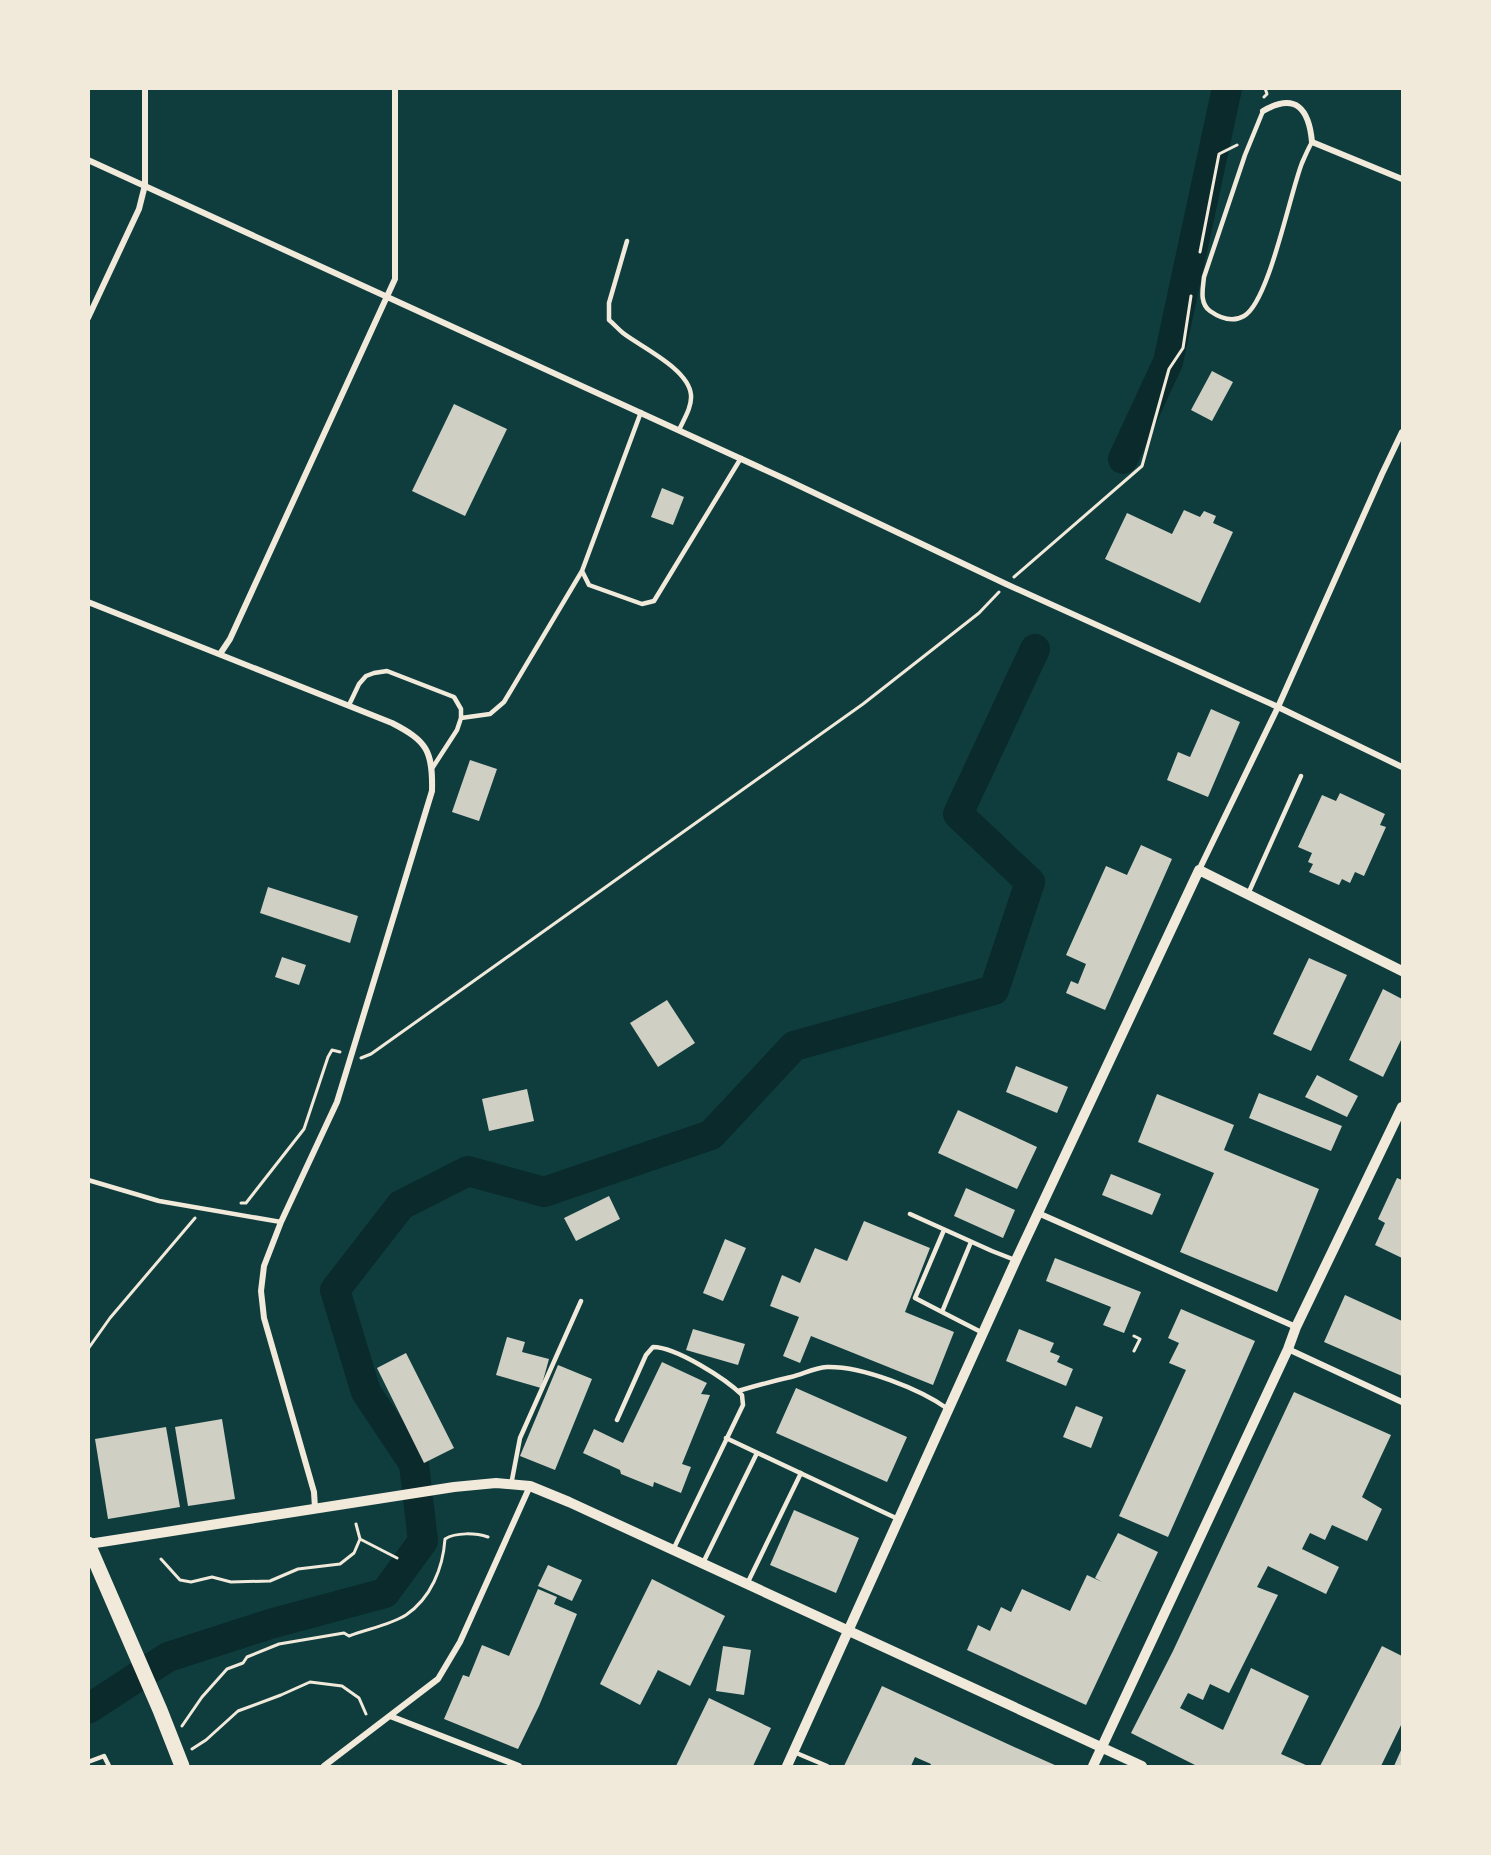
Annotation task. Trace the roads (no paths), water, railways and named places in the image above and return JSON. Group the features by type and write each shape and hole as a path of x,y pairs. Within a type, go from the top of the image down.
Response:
{"main road":[{"path":"89,1544 182,1767"}],"street":[{"path":"88,318 140,209 145,185 145,88"},
{"path":"220,654 231,639 395,279 395,88"},
{"path":"1263,111 1277,102 1292,103 1305,112 1310,124 1312,142 1402,179"},
{"path":"88,159 741,458 1006,584 1278,706 1402,767"},
{"path":"787,1767 1016,1260 1278,706 1402,432"},
{"path":"88,602 349,705 415,735 426,750 433,767 432,791 337,1102 281,1222 264,1266 261,1291 264,1318 314,1492 315,1508"},
{"path":"1199,870 1402,970"},
{"path":"1093,1767 1296,1327 1402,1107"},
{"path":"1038,1213 1296,1327"},
{"path":"1288,1348 1402,1402"},
{"path":"89,1544 454,1487 496,1483 530,1486 570,1502 1142,1767"},
{"path":"324,1767 438,1679 455,1651 530,1486"},
{"path":"390,1716 519,1767"}],"lane":[{"path":"1263,111 1245,155 1204,277 1202,297 1207,308 1220,318 1236,320 1246,315 1258,301 1280,238 1301,164 1312,142"},
{"path":"627,241 609,303 609,320 623,333 656,354 687,383 691,392 691,400 679,430"},
{"path":"461,718 490,714 504,702 582,571 641,412"},
{"path":"582,571 590,585 642,604 654,601 741,458"},
{"path":"349,705 359,684 366,676 387,671 454,697 461,709 458,730 433,767"},
{"path":"1248,894 1300,776"},
{"path":"88,1180 159,1201 281,1222"},
{"path":"910,1214 1016,1260"},
{"path":"944,1230 915,1298 984,1334"},
{"path":"942,1312 971,1242"},
{"path":"511,1485 520,1438 580,1301"},
{"path":"617,1420 646,1354 653,1347 662,1347 706,1368 742,1395 743,1404 673,1550"},
{"path":"738,1391 809,1370 828,1367 866,1372 925,1395 949,1410"},
{"path":"726,1438 900,1520"},
{"path":"703,1564 758,1453"},
{"path":"747,1585 801,1473"},
{"path":"794,1752 827,1767"},
{"path":"88,1762 104,1756 109,1767"}],"waterway":[{"path":"1123,459 1168,362 1227,88"},
{"path":"88,1709 168,1657 270,1624 385,1593 423,1541 414,1464 366,1392 335,1290 401,1205 468,1171 544,1192 711,1135 794,1046 994,990 1030,882 958,814 1035,649"}]}
